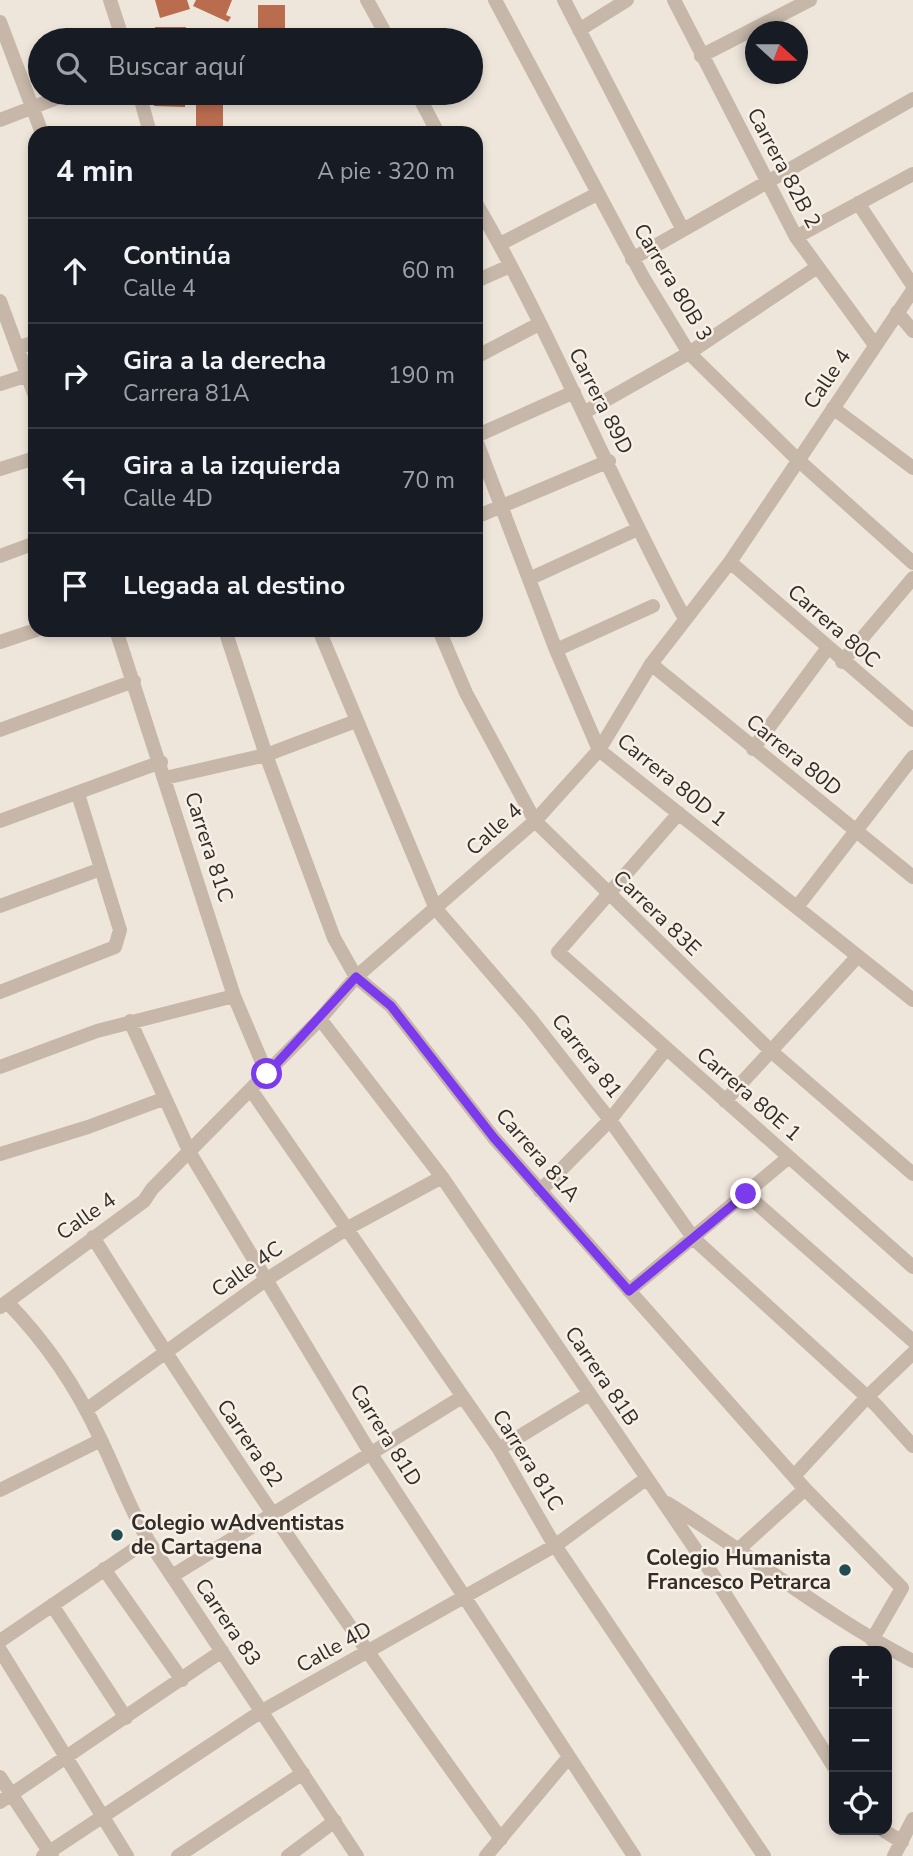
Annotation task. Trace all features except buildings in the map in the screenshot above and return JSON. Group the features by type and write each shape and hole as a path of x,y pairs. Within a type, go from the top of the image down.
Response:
{"street":[{"path":"110,0 119,28"},
{"path":"367,0 382,28"},
{"name":"Carrera 80B 3","path":"495,0 632,258 689,354 797,458 913,563"},
{"path":"564,0 683,230"},
{"path":"579,30 627,0"},
{"name":"Carrera 82B 2","path":"674,0 796,237 874,345"},
{"path":"701,56 810,0"},
{"path":"0,22 28,96"},
{"path":"632,258 913,99"},
{"path":"0,120 37,105"},
{"path":"142,105 148,126"},
{"path":"423,105 434,126"},
{"path":"32,107 39,126"},
{"path":"796,237 913,174"},
{"path":"500,244 597,194"},
{"path":"859,203 913,288"},
{"name":"Carrera 89D","path":"483,215 586,412 638,529 685,619"},
{"path":"483,278 510,266"},
{"path":"586,412 689,354 816,268"},
{"name":"Calle 4","path":"3,1305 144,1201 152,1189 320,1019 356,977 535,821 599,750 650,664 730,562 913,288"},
{"path":"0,301 28,375 0,384"},
{"path":"897,312 913,331"},
{"path":"483,353 539,324"},
{"path":"17,348 28,344"},
{"path":"483,435 574,392"},
{"path":"833,408 913,468"},
{"name":"Carrera 80D 1","path":"483,457 556,650 599,750 913,1000"},
{"path":"0,469 28,460"},
{"path":"483,514 608,461"},
{"path":"531,578 638,529"},
{"path":"0,556 28,546"},
{"name":"Carrera 80C","path":"730,562 842,662 913,720"},
{"path":"842,662 913,578"},
{"path":"556,650 653,606"},
{"path":"0,642 28,633"},
{"name":"Carrera 81C","path":"118,637 234,996 267,1074"},
{"name":"Carrera 81A","path":"227,637 266,755 334,938 356,977 391,1006 494,1138 540,1191 805,1489 902,1588 872,1640"},
{"name":"Carrera 81","path":"323,637 436,909 530,1018 610,1120 694,1238 867,1397 913,1446"},
{"name":"Carrera 83E","path":"442,637 466,693 535,821 772,1052 913,1174"},
{"path":"753,749 827,649"},
{"name":"Carrera 80D","path":"650,664 913,877"},
{"path":"0,713 3,729 134,681"},
{"path":"165,778 266,755 356,721"},
{"path":"797,907 913,757"},
{"path":"0,821 160,762"},
{"path":"0,992 115,947 120,930 78,794"},
{"path":"607,893 679,813"},
{"path":"0,906 101,869"},
{"name":"Carrera 80E 1","path":"607,893 558,952 789,1157 911,1260"},
{"path":"725,1101 858,956"},
{"path":"0,1067 130,1021 234,996"},
{"name":"Carrera 81B","path":"320,1019 442,1177 647,1478 829,1759"},
{"name":"Carrera 81D","path":"130,1021 163,1099 190,1153 371,1454 628,1853"},
{"path":"540,1191 610,1120 666,1049"},
{"name":"Carrera 81C","path":"251,1090 499,1449 556,1545 764,1856"},
{"path":"0,1154 88,1127 163,1099"},
{"path":"629,1291 789,1157"},
{"name":"Calle 4C","path":"86,1410 267,1279 346,1229 442,1177"},
{"path":"746,1194 913,1340"},
{"name":"Carrera 82","path":"93,1237 165,1353 272,1515 366,1652 501,1839"},
{"name":"Carrera 83","path":"3,1305 38,1334 86,1410 148,1540 357,1856"},
{"path":"794,1476 867,1397 913,1353"},
{"path":"499,1449 589,1394"},
{"path":"172,1576 462,1397"},
{"path":"0,1490 101,1440"},
{"name":"Calle 4D","path":"48,1855 262,1711 556,1545 647,1478"},
{"path":"740,1548 805,1489"},
{"path":"660,1499 740,1548 872,1640 913,1661"},
{"path":"0,1641 148,1540"},
{"path":"104,1569 182,1681"},
{"path":"52,1605 126,1718"},
{"path":"0,1650 127,1856"},
{"path":"6,1798 182,1681 222,1651"},
{"path":"486,1856 568,1758"},
{"path":"178,1856 303,1773"},
{"path":"0,1777 6,1798 48,1855"},
{"path":"894,1856 913,1819"},
{"path":"288,1856 335,1821"},
{"path":"891,1835 902,1842"}],"place":[{"name":"Colegio wAdventistas de Cartagena","path":"117,1535"},
{"name":"Colegio Humanista Francesco Petrarca","path":"845,1570"}],"route":[{"path":"267,1074 356,977 391,1006 494,1138 629,1291 746,1194"}]}
